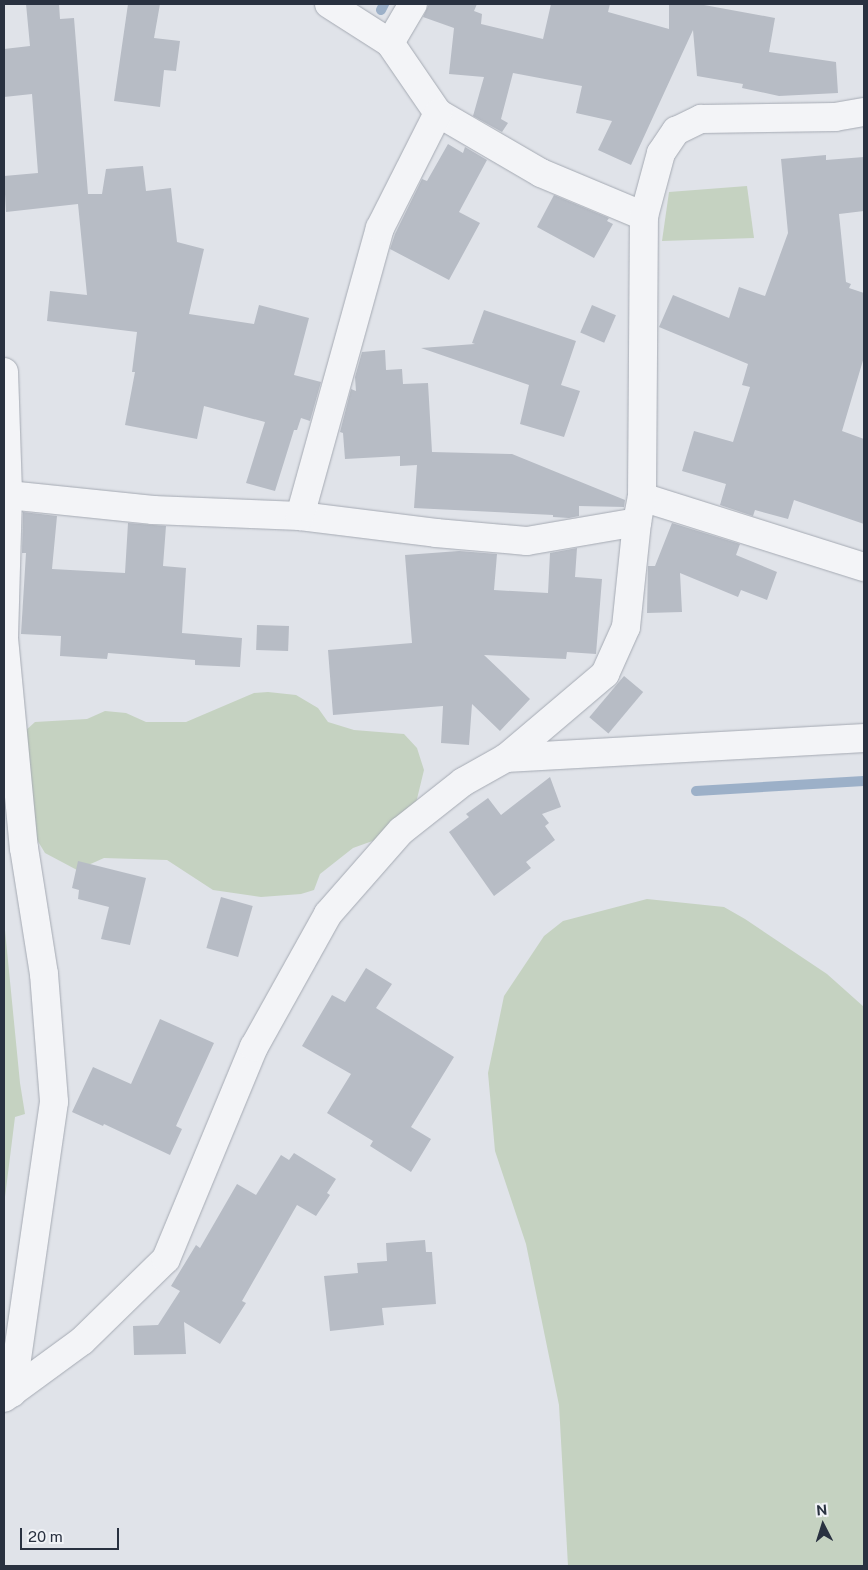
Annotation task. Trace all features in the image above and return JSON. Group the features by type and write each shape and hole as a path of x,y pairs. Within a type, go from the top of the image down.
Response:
{"street":[{"path":"329,4 390,43 438,113 541,173 644,216"},
{"path":"390,43 413,4"},
{"path":"8,1396 82,1341 166,1259 254,1047 328,914 401,831 463,782 506,758 605,674 626,627 640,509 644,216 661,153 676,131 701,120 835,116 864,112"},
{"path":"300,516 380,228 438,113"},
{"path":"4,372 8,495 4,638 24,848 44,974 54,1102 8,1396"},
{"path":"8,495 153,510 300,516 436,533 528,541 640,509 864,567"},
{"path":"506,758 864,738"}],"green space":[{"path":"747,186 754,238 662,241 669,192"},
{"path":"268,692 296,695 318,708 328,722 354,730 404,734 417,748 424,770 416,803 378,839 353,848 320,874 314,890 301,894 261,897 213,890 167,860 104,858 77,870 45,853 30,828 24,732 35,722 87,719 105,711 126,713 146,722 186,722 254,693"},
{"path":"647,899 724,907 827,974 864,1007 864,1566 568,1566 559,1405 526,1244 495,1151 488,1073 504,996 544,936 563,921"},
{"path":"4,920 20,1083 25,1114 15,1117 4,1205"}],"building":[{"path":"26,4 59,4 60,19 74,18 88,194 102,194 106,169 143,166 146,191 171,188 177,242 204,249 189,314 254,324 259,305 309,318 294,375 321,382 310,421 301,418 297,430 294,430 275,491 246,483 265,422 204,406 197,439 125,425 135,372 132,372 137,332 47,321 50,291 87,295 78,204 6,212 4,176 38,173 32,94 4,97 4,49 30,46"},
{"path":"128,4 160,4 154,38 180,41 176,71 164,70 160,107 114,101"},
{"path":"429,4 477,4 474,11 482,14 481,24 543,39 551,4 610,4 608,12 669,29 669,4 705,4 775,18 769,52 836,62 838,93 779,96 742,88 743,84 697,76 693,30 631,165 598,150 612,121 576,113 582,86 513,73 501,119 508,123 502,132 473,116 484,77 449,74 454,28 423,17"},
{"path":"448,144 463,153 465,147 487,160 459,212 480,223 449,280 390,249 395,234 422,179 427,181"},
{"path":"826,155 826,160 864,157 864,211 839,214 846,282 851,284 849,288 864,293 864,357 842,431 864,439 864,524 794,500 788,519 755,510 753,516 720,505 726,484 682,471 694,431 733,442 750,387 742,385 748,364 659,327 673,295 729,318 739,287 765,296 788,233 781,159"},
{"path":"554,195 609,218 607,221 613,224 594,258 537,227"},
{"path":"592,305 616,315 604,343 580,333"},
{"path":"484,310 576,341 561,385 580,391 564,437 520,424 529,385 421,348 475,344 472,343"},
{"path":"385,350 386,370 402,369 403,384 428,383 432,452 512,454 625,500 624,507 579,506 579,516 569,518 553,517 553,515 414,508 417,465 400,466 400,456 345,459 343,433 340,432 351,389 356,391 355,377 362,352"},
{"path":"23,512 57,516 52,569 125,573 128,523 166,526 163,566 186,568 182,633 242,638 240,667 195,665 195,660 108,653 107,659 60,656 61,636 21,634 26,553 22,553"},
{"path":"672,523 740,544 736,555 777,572 767,600 741,590 738,597 680,573 682,612 647,613 648,566 655,566"},
{"path":"577,548 575,577 602,579 596,654 567,652 566,659 484,655 530,699 500,731 472,704 469,745 441,743 443,706 333,715 328,650 412,643 405,555 459,551 497,554 494,590 548,593 550,553"},
{"path":"257,625 289,626 288,651 256,650"},
{"path":"624,676 643,692 608,733 589,717"},
{"path":"550,777 561,807 542,814 549,823 545,826 555,840 526,862 531,868 494,896 449,832 469,817 466,814 488,798 501,815"},
{"path":"78,861 146,878 130,945 101,939 109,907 78,899 79,890 72,888"},
{"path":"221,897 253,906 238,957 206,948"},
{"path":"366,968 392,984 376,1008 454,1057 411,1127 431,1139 411,1172 370,1146 373,1141 327,1113 351,1074 302,1046 332,995 345,1002"},
{"path":"160,1019 214,1043 176,1126 182,1129 170,1155 104,1124 103,1126 72,1112 93,1067 131,1084"},
{"path":"294,1153 336,1179 327,1193 330,1195 316,1216 297,1205 242,1301 246,1303 220,1344 184,1322 186,1354 134,1355 133,1326 158,1325 180,1291 171,1286 196,1245 200,1248 237,1184 256,1195 281,1155 289,1160"},
{"path":"425,1240 426,1252 432,1252 436,1304 382,1308 384,1325 330,1331 324,1276 358,1273 357,1263 387,1261 386,1243"}],"waterway":[{"path":"381,10 384,4"},
{"path":"696,791 864,781"}]}
